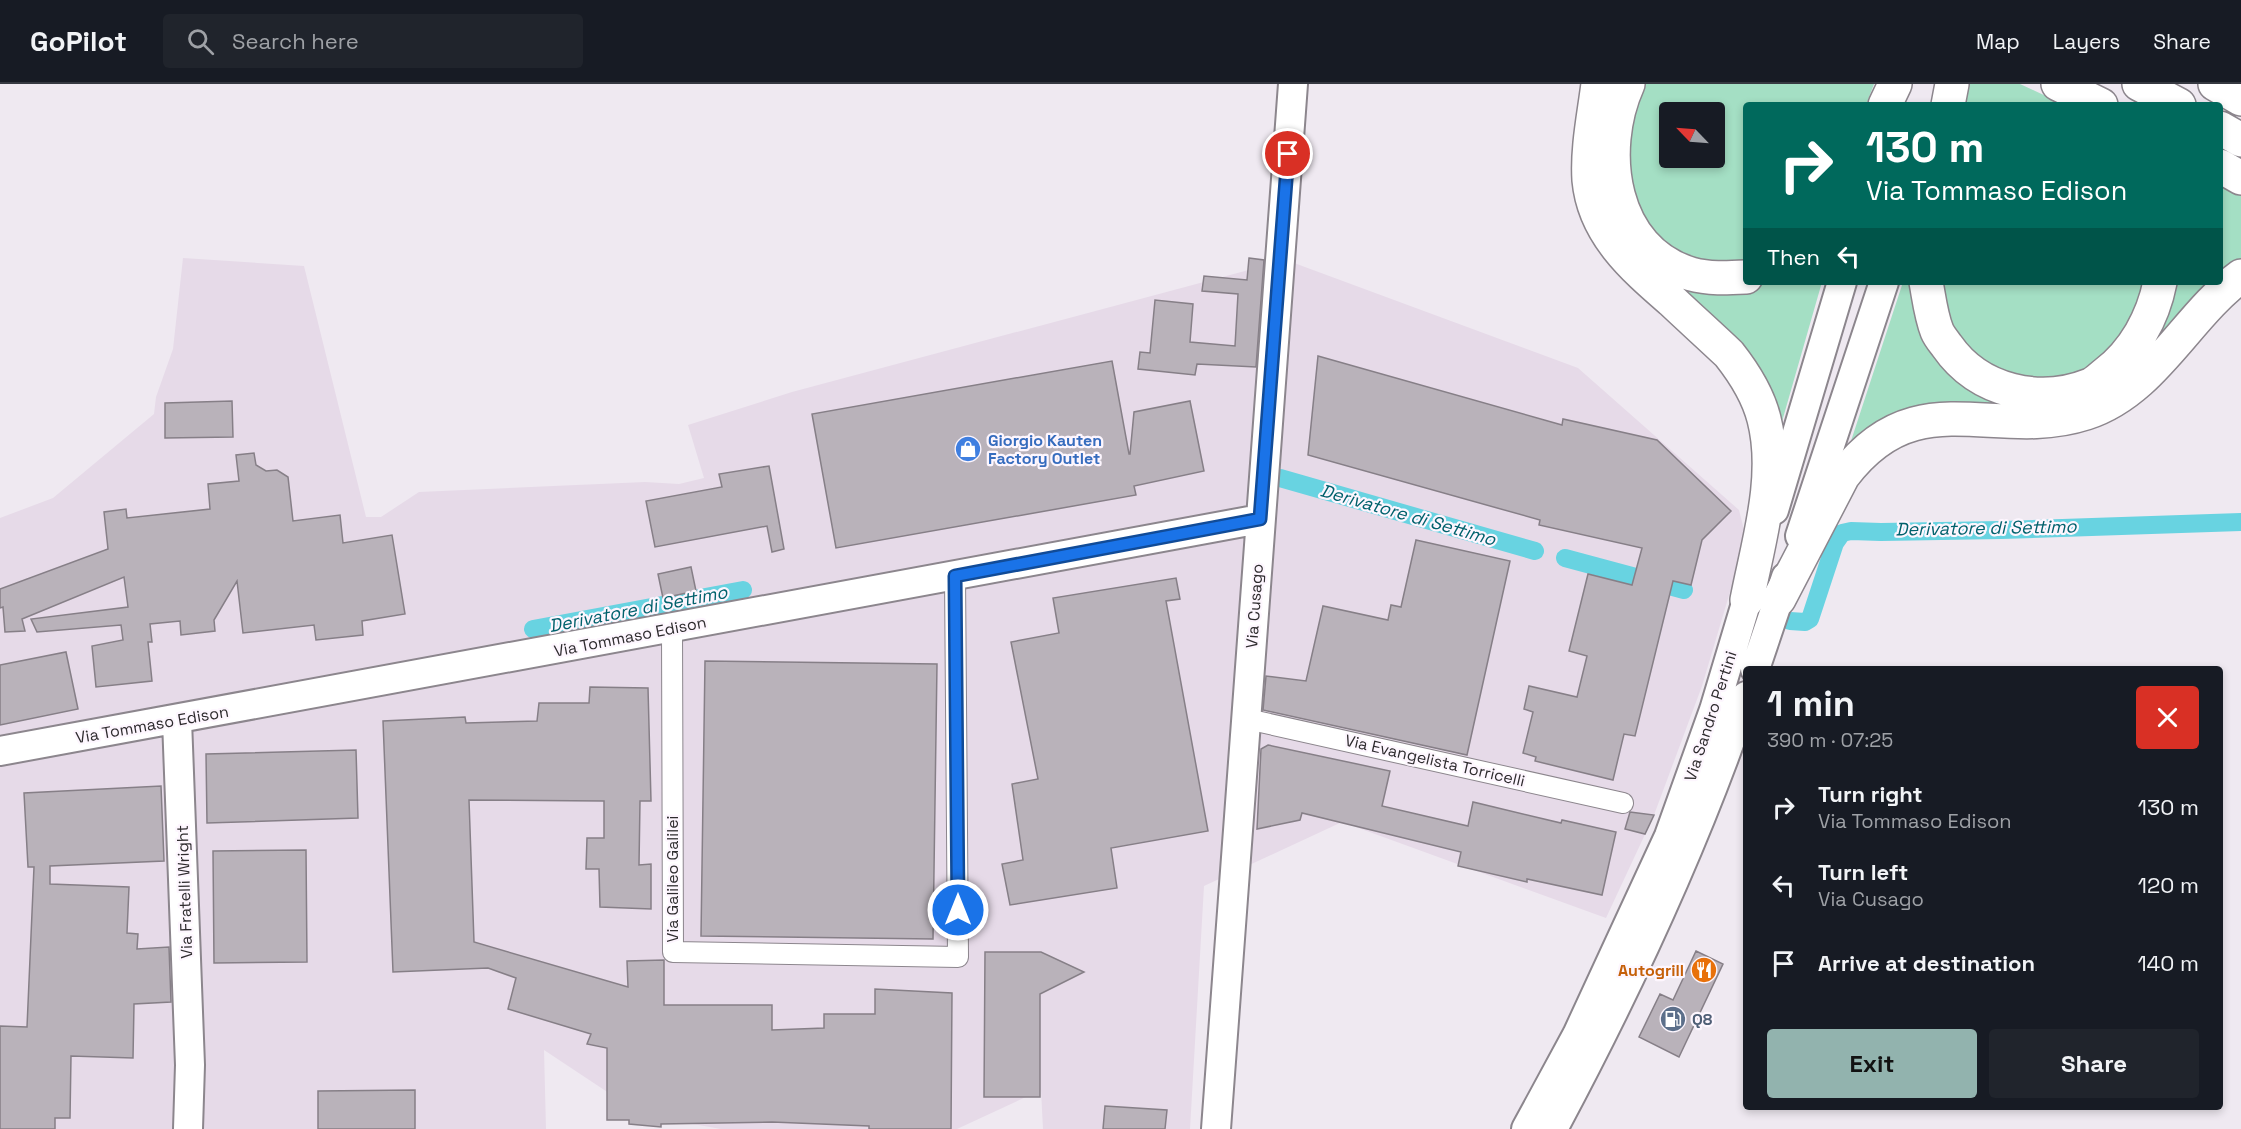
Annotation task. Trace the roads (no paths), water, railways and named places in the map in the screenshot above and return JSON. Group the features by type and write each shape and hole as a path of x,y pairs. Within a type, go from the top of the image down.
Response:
{"highway":[{"path":"1598,84 1591,126 1589,180 1599,220 1611,241 1627,261 1729,354 1753,391 1764,418 1768,445 1768,485 1747,600"},
{"path":"1628,84 1614,131 1613,167 1618,197 1627,222 1644,245 1663,261 1690,274 1717,279 1743,277"},
{"path":"1886,102 1895,84"},
{"path":"1948,102 1951,84"},
{"path":"2058,84 2094,102"},
{"path":"2139,84 2173,102"},
{"path":"2215,84 2241,99"},
{"path":"2223,130 2241,140"},
{"path":"2223,168 2241,178"},
{"path":"1779,599 1843,476 1855,460 1873,444 1888,434 1912,424 1956,418 2039,421 2064,419 2108,404 2156,364 2241,276"},
{"path":"1927,285 1937,332 1957,361 1989,383 2018,393 2052,394 2092,384 2116,365 2140,336 2158,295 2160,285"}],"street":[{"name":"Via Cusago","path":"1216,1129 1293,84"},
{"path":"1897,102 1902,84"},
{"path":"1943,102 1951,84"},
{"name":"Via Sandro Pertini","path":"1526,1129 1577,1035 1669,837 1714,710 1841,285"},
{"name":"Via Sandro Pertini","path":"1756,666 1883,285"},
{"name":"Via Tommaso Edison","path":"0,751 1260,519"},
{"name":"Via Galileo Galilei","path":"672,628 673,952 958,957 955,576"},
{"name":"Via Sandro Pertini","path":"1553,1129 1600,1042 1655,925 1691,844 1743,704"},
{"name":"Via Evangelista Torricelli","path":"1247,719 1623,803"},
{"name":"Via Fratelli Wright","path":"177,720 190,1065 188,1129"}],"waterway":[{"name":"Derivatore di Settimo","path":"1280,478 1535,551"},
{"name":"Derivatore di Settimo","path":"1790,621 1805,622 1810,619 1835,543 1842,533 1851,531 2001,530 2241,522"},
{"name":"Derivatore di Settimo","path":"1565,558 1684,590"},
{"name":"Derivatore di Settimo","path":"533,629 743,590"}],"place":[{"name":"Giorgio Kauten Factory Outlet","path":"968,449"},
{"name":"Autogrill","path":"1704,970"},
{"name":"Q8","path":"1673,1019"}]}
